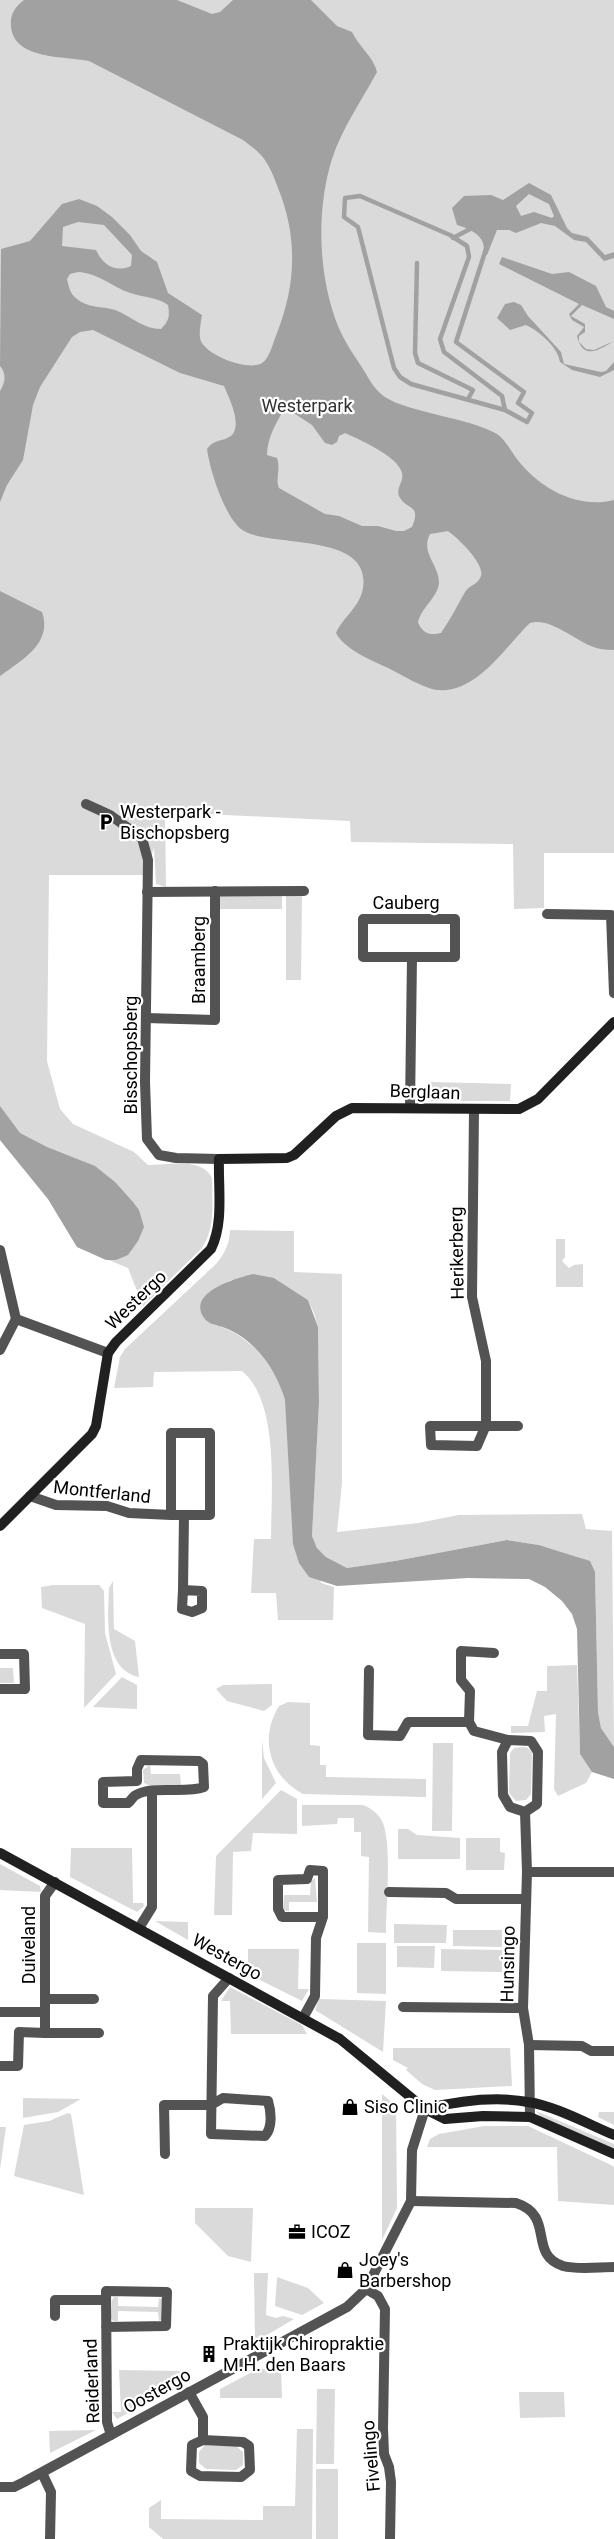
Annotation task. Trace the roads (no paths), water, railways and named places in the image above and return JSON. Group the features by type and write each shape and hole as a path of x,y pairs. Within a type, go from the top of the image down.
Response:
{"street":[{"name":"Bisschopsberg","path":"86,804 110,815 142,838 148,860 147,1139 159,1155 176,1158 219,1159"},
{"name":"Braamberg","path":"146,1018 215,1020 215,891"},
{"path":"147,892 304,891"},
{"path":"547,914 611,915 614,994"},
{"name":"Cauberg","path":"363,919 454,919 455,957 412,957 363,957 363,919"},
{"path":"410,1107 412,957"},
{"name":"Berglaan","path":"219,1159 287,1158 294,1155 346,1109 410,1107 474,1110 518,1109 538,1099 614,1022"},
{"name":"Herikerberg","path":"474,1110 472,1297 486,1361 486,1425 477,1446 430,1445 430,1426 486,1425 518,1426"},
{"name":"Westergo","path":"0,1526 92,1434 96,1426 108,1353 116,1342 211,1249 218,1231 219,1159"},
{"path":"0,1250 16,1318 0,1350"},
{"path":"16,1318 108,1353"},
{"name":"Montferland","path":"30,1496 56,1505 107,1506 129,1513 171,1515 210,1515 210,1433 171,1433 171,1515"},
{"path":"183,1590 184,1515"},
{"path":"494,1653 462,1651 461,1680 470,1692 469,1722 474,1731 508,1740 532,1742 538,1752 537,1804 525,1812 510,1807 503,1795 502,1752 508,1740"},
{"path":"0,1654 24,1654 25,1689 0,1689"},
{"path":"369,1670 368,1735 400,1736 408,1722 469,1722"},
{"path":"137,1781 103,1782 103,1803 128,1804 137,1794 152,1791 195,1790 204,1787 203,1764 199,1760 141,1760 136,1770 137,1781 137,1794"},
{"path":"139,1928 152,1907 152,1791"},
{"name":"Hunsingo","path":"525,1812 526,1899 523,2008 529,2045 530,2117"},
{"name":"Westergo","path":"0,1853 340,2039 425,2109 445,2119 483,2116 530,2117 614,2154"},
{"path":"303,2018 315,1996 316,1938 323,1917 323,1871 310,1870 307,1879 278,1880 278,1909 282,1917 323,1917"},
{"path":"526,1872 614,1872"},
{"name":"Duiveland","path":"46,2033 45,1896 54,1882"},
{"path":"389,1892 446,1893 456,1899 526,1899"},
{"path":"164,2154 164,2104 211,2105 223,2098 268,2101 271,2110 269,2131 265,2136 211,2134 211,2105 213,1996 229,1978"},
{"path":"45,1999 94,1999"},
{"path":"403,2008 523,2008"},
{"path":"0,2012 45,2012"},
{"path":"0,2066 18,2066 19,2032 98,2033"},
{"path":"529,2045 582,2046 591,2051 614,2051"},
{"path":"425,2109 446,2104 483,2100 530,2102 614,2135"},
{"name":"Oostergo","path":"0,2487 14,2487 42,2473 347,2307 366,2290 411,2201 412,2150 425,2109"},
{"path":"411,2201 522,2204 536,2214 544,2250 551,2260 565,2266 614,2267"},
{"name":"Fivelingo","path":"366,2290 378,2296 385,2309 383,2428 384,2454 389,2467 391,2482 390,2539"},
{"name":"Reiderland","path":"106,2326 166,2326 167,2292 106,2291 106,2326 107,2422 112,2435"},
{"name":"Reiderland","path":"55,2316 55,2300 106,2300"},
{"path":"189,2392 203,2417 203,2440"},
{"path":"203,2440 243,2442 249,2446 250,2470 241,2477 200,2476 191,2471 192,2444 203,2440"},
{"path":"42,2473 51,2492 50,2539"}],"waterway":[{"path":"486,249 456,342 524,392 518,403 532,413 527,422 505,410 411,384 400,377 394,368 358,227 344,217 345,198 360,196 450,235 467,246 469,257 440,339 444,352 502,396 505,410"},
{"path":"453,238 472,228"},
{"path":"417,263 415,353 418,363 473,390 468,399"}],"place":[{"name":"Westerpark - Bischopsberg","path":"106,822"},
{"name":"Siso Clinic","path":"350,2107"},
{"name":"ICOZ","path":"297,2232"},
{"name":"Joey's Barbershop","path":"345,2270"},
{"name":"Praktijk Chiropraktie M.H. den Baars","path":"209,2354"}],"park label":[{"name":"Westerpark","path":"307,406"}]}
